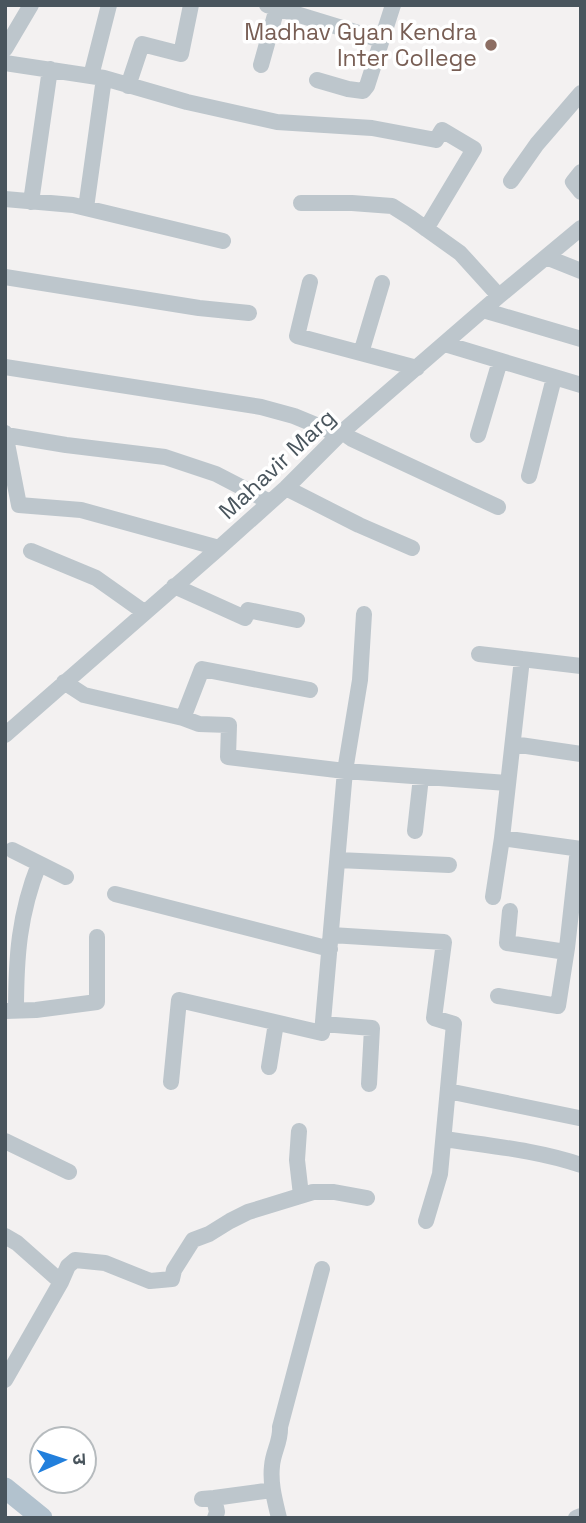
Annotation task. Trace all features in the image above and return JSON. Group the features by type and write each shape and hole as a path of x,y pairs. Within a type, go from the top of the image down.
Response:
{"main road":[{"path":"5,1488 42,1518"}],"street":[{"path":"5,49 31,5"},
{"path":"86,208 97,77 109,5"},
{"path":"128,86 142,44 181,54 191,5"},
{"path":"317,80 348,89 363,90 367,86 393,5"},
{"path":"261,65 272,7 382,40"},
{"path":"5,63 97,77 187,102 277,122 372,128 436,140 442,130 474,149 426,229"},
{"path":"32,201 50,69"},
{"path":"511,181 537,144 581,93"},
{"path":"581,172 573,182 581,192"},
{"path":"5,199 74,205 223,242"},
{"path":"301,203 392,206 460,253 499,296"},
{"name":"Mahavir Marg","path":"5,735 286,488 341,433 581,228"},
{"path":"546,257 581,271"},
{"path":"5,276 200,308 249,313"},
{"path":"310,282 297,336 417,368"},
{"path":"361,353 382,283"},
{"path":"483,310 581,339"},
{"path":"445,344 581,385"},
{"path":"478,435 500,361"},
{"path":"5,367 261,407 293,416 341,433 498,507"},
{"path":"529,475 554,378"},
{"path":"219,548 80,510 19,505 6,434 66,445 165,457 216,474 270,502"},
{"path":"286,488 412,548"},
{"path":"31,551 96,578 144,612"},
{"path":"174,586 245,618 248,610 297,620"},
{"path":"171,1082 179,1000 322,1034 345,771 360,680 364,614"},
{"path":"478,654 581,666"},
{"path":"494,897 522,659"},
{"path":"183,718 202,669 310,690"},
{"path":"64,682 84,695 199,724 229,725 228,757 345,771 507,783"},
{"path":"513,744 581,754"},
{"path":"415,831 421,777"},
{"path":"498,996 558,1006 571,950 580,849 502,838"},
{"path":"12,850 66,877"},
{"path":"338,860 449,865"},
{"path":"39,864 29,890 21,926 11,1011 97,1002 97,937"},
{"path":"115,894 330,942 444,942 434,1018 454,1024 440,1174 426,1221"},
{"path":"510,911 507,943 571,950"},
{"path":"270,1067 276,1023"},
{"path":"323,1024 372,1028 369,1084"},
{"path":"448,1091 579,1118"},
{"path":"299,1131 301,1195"},
{"path":"444,1139 513,1149 581,1165"},
{"path":"5,1141 69,1172"},
{"path":"5,1380 68,1266 75,1260 105,1263 150,1280 172,1279 174,1270 193,1240 248,1212 313,1192 334,1192 367,1198"},
{"path":"5,1236 17,1243 61,1282"},
{"path":"279,1518 272,1490 272,1464 322,1269"},
{"path":"215,1518 217,1512 208,1498 272,1490"}],"place":[{"name":"Madhav Gyan Kendra Inter College","path":"491,45"}]}
